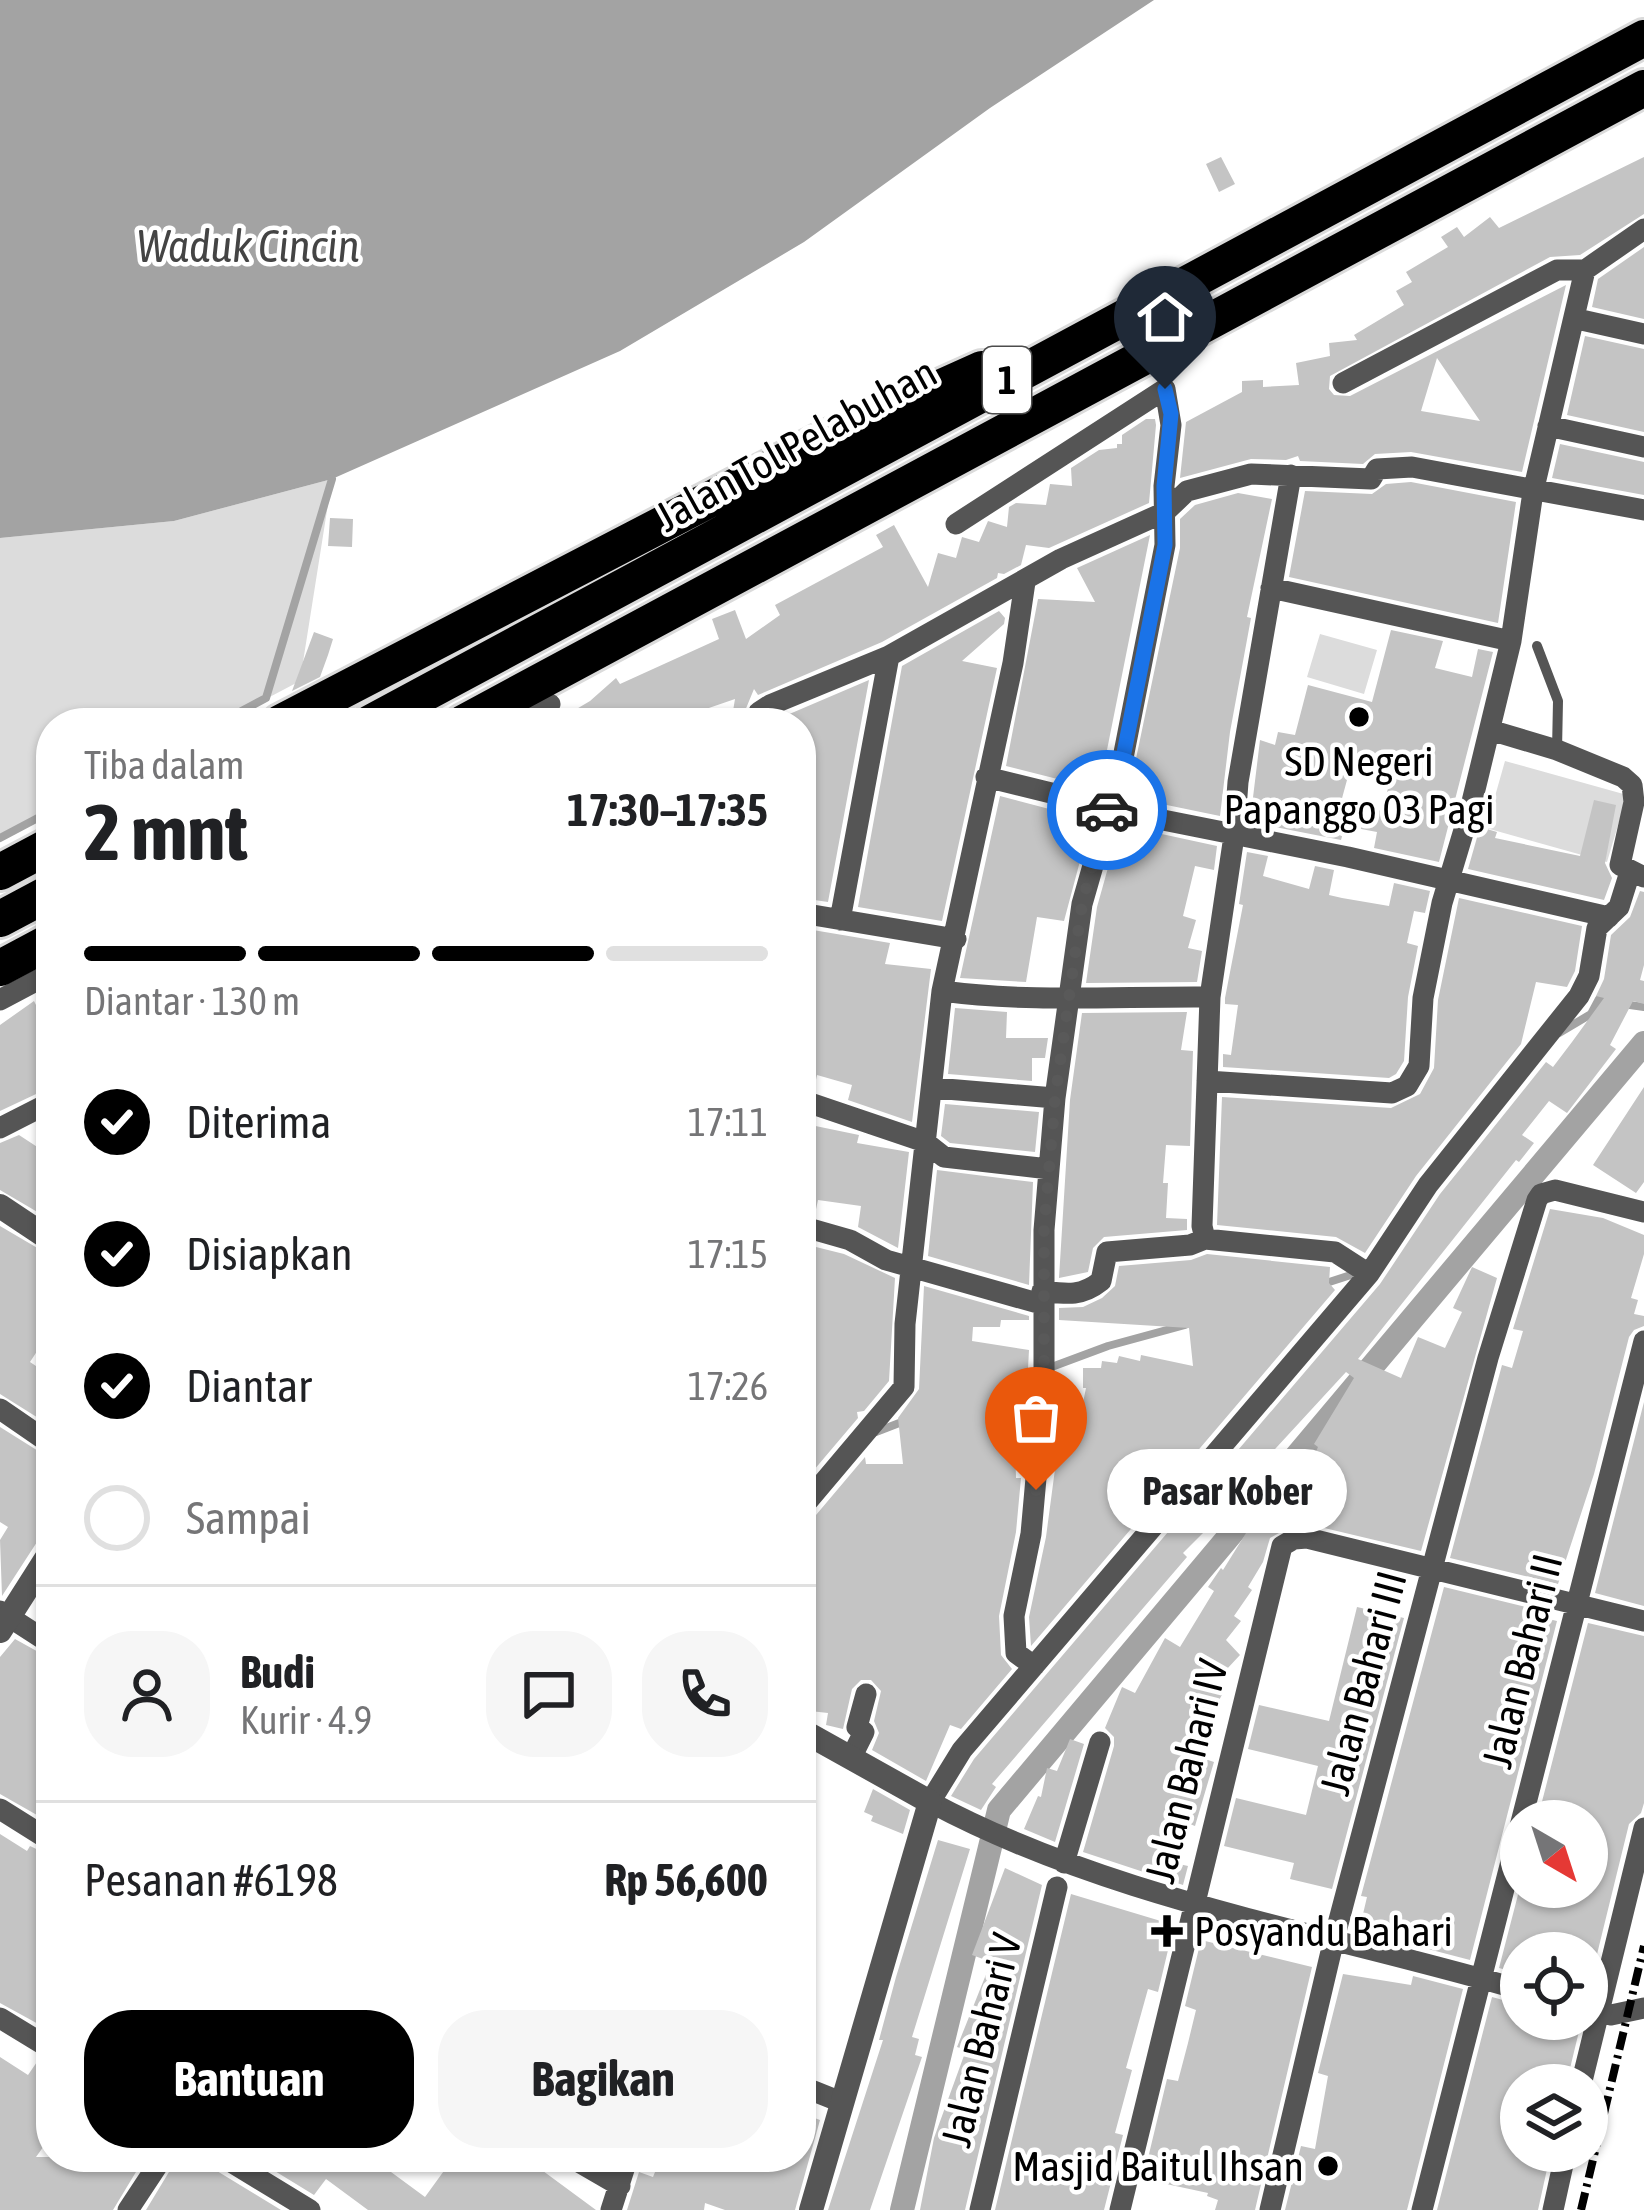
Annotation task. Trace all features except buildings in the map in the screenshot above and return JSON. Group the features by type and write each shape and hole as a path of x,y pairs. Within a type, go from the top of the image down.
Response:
{"highway":[{"name":"Jalan Tol Pelabuhan","path":"398,708 1644,38"},
{"name":"Jalan Tol Pelabuhan","path":"491,708 1644,88"},
{"path":"309,708 824,440 1286,232"},
{"path":"0,872 36,853"},
{"path":"0,919 36,900"},
{"path":"0,968 36,949"}],"street":[{"path":"1343,383 1557,270 1586,270 1644,229"},
{"path":"1207,1081 1392,1093 1407,1086 1419,1066 1424,998 1442,903 1490,730 1510,641 1533,492 1586,270"},
{"path":"1577,319 1644,334"},
{"path":"956,524 1165,389 1171,425 1165,545 1121,768 1082,904 1055,1099 1041,1298 1044,1389 1031,1534 1014,1616 1016,1653 1034,1666"},
{"path":"1549,426 1644,447"},
{"path":"765,708 889,656 1061,559 1165,512 1187,491 1223,480 1251,474 1371,479 1377,469 1412,467 1644,509"},
{"path":"1205,1239 1210,998 1238,782 1292,475"},
{"path":"816,1491 904,1388 905,1324 943,991 1025,581"},
{"path":"1271,588 1510,641"},
{"path":"840,920 889,656"},
{"path":"542,708 550,704"},
{"path":"811,2210 893,1938 962,1750 1363,1270 1579,996 1589,976 1597,928 1619,907 1637,875 1620,865 1619,857 1634,802 1632,785 1557,750 1490,730"},
{"path":"986,777 1609,917"},
{"path":"816,916 956,940"},
{"path":"0,1000 36,981"},
{"path":"943,991 1008,1000 1068,995 1210,998"},
{"path":"934,1088 1055,1099"},
{"path":"816,1105 925,1142 944,1157 1048,1168"},
{"path":"0,1128 36,1110"},
{"name":"Jalan Bahari III","path":"1270,2210 1334,1939 1488,1358 1540,1194 1555,1190 1644,1212"},
{"path":"0,1206 36,1230"},
{"path":"816,1230 914,1269 1041,1298 1086,1292 1101,1281 1107,1252 1190,1245 1205,1239 1335,1252 1363,1270"},
{"name":"Jalan Bahari II","path":"1422,2210 1644,1341"},
{"path":"0,1409 36,1434"},
{"name":"Jalan Bahari IV","path":"1120,2210 1277,1561 1287,1541 1307,1538 1434,1571"},
{"path":"1434,1571 1644,1621"},
{"path":"36,1573 3,1620 36,1636"},
{"path":"851,1758 864,1732 857,1727 866,1694"},
{"path":"816,1738 941,1808 1053,1859 1194,1903 1500,1984"},
{"path":"1053,1859 1100,1742"},
{"path":"0,1809 36,1832"},
{"path":"1608,1955 1644,1828"},
{"name":"Jalan Bahari V","path":"980,2210 1058,1887"},
{"path":"1608,2014 1644,2008"},
{"path":"0,2018 36,2040"},
{"path":"816,2092 841,2102"},
{"path":"128,2210 153,2172"},
{"path":"248,2172 310,2210"},
{"path":"596,2172 620,2186"},
{"path":"611,2210 624,2172"},
{"path":"1553,2210 1561,2172"}],"lane":[{"path":"1537,646 1558,701 1557,750"}],"shaded area":[{"path":"332,479 300,681 249,708 36,708 36,819 0,837 0,538 174,521"},
{"path":"1320,634 1377,650 1364,694 1307,677"},
{"path":"1505,761 1627,795 1607,862 1486,828"}],"water":[{"name":"Waduk Cincin","path":"0,0 1154,0 990,108 804,242 620,351 332,479 174,521 0,538"}],"waterway":[{"path":"247,708 266,698 332,479"},
{"path":"0,838 36,819"},
{"path":"1559,1033 1591,1014 1599,999 1608,1001"},
{"path":"1623,1004 1644,1007"},
{"path":"902,2210 999,1810 1644,1043"},
{"path":"1320,1285 1357,1273"},
{"path":"1022,1378 1108,1346 1185,1325"},
{"path":"876,1432 907,1420"}],"railway":[{"path":"1581,2210 1644,1946"}],"way so far":[{"path":"1036,1490 1044,1389 1044,1230 1055,1099 1082,904 1107,810"}],"place":[{"name":"SD Negeri Papanggo 03 Pagi","path":"1359,717"},
{"name":"Pasar Kober","path":"1036,1490"},
{"name":"Posyandu Bahari","path":"1167,1931"},
{"name":"Masjid Baitul Ihsan","path":"1328,2166"}],"route":[{"path":"1107,810 1121,768 1165,545 1164,486 1171,414 1165,389"}]}
